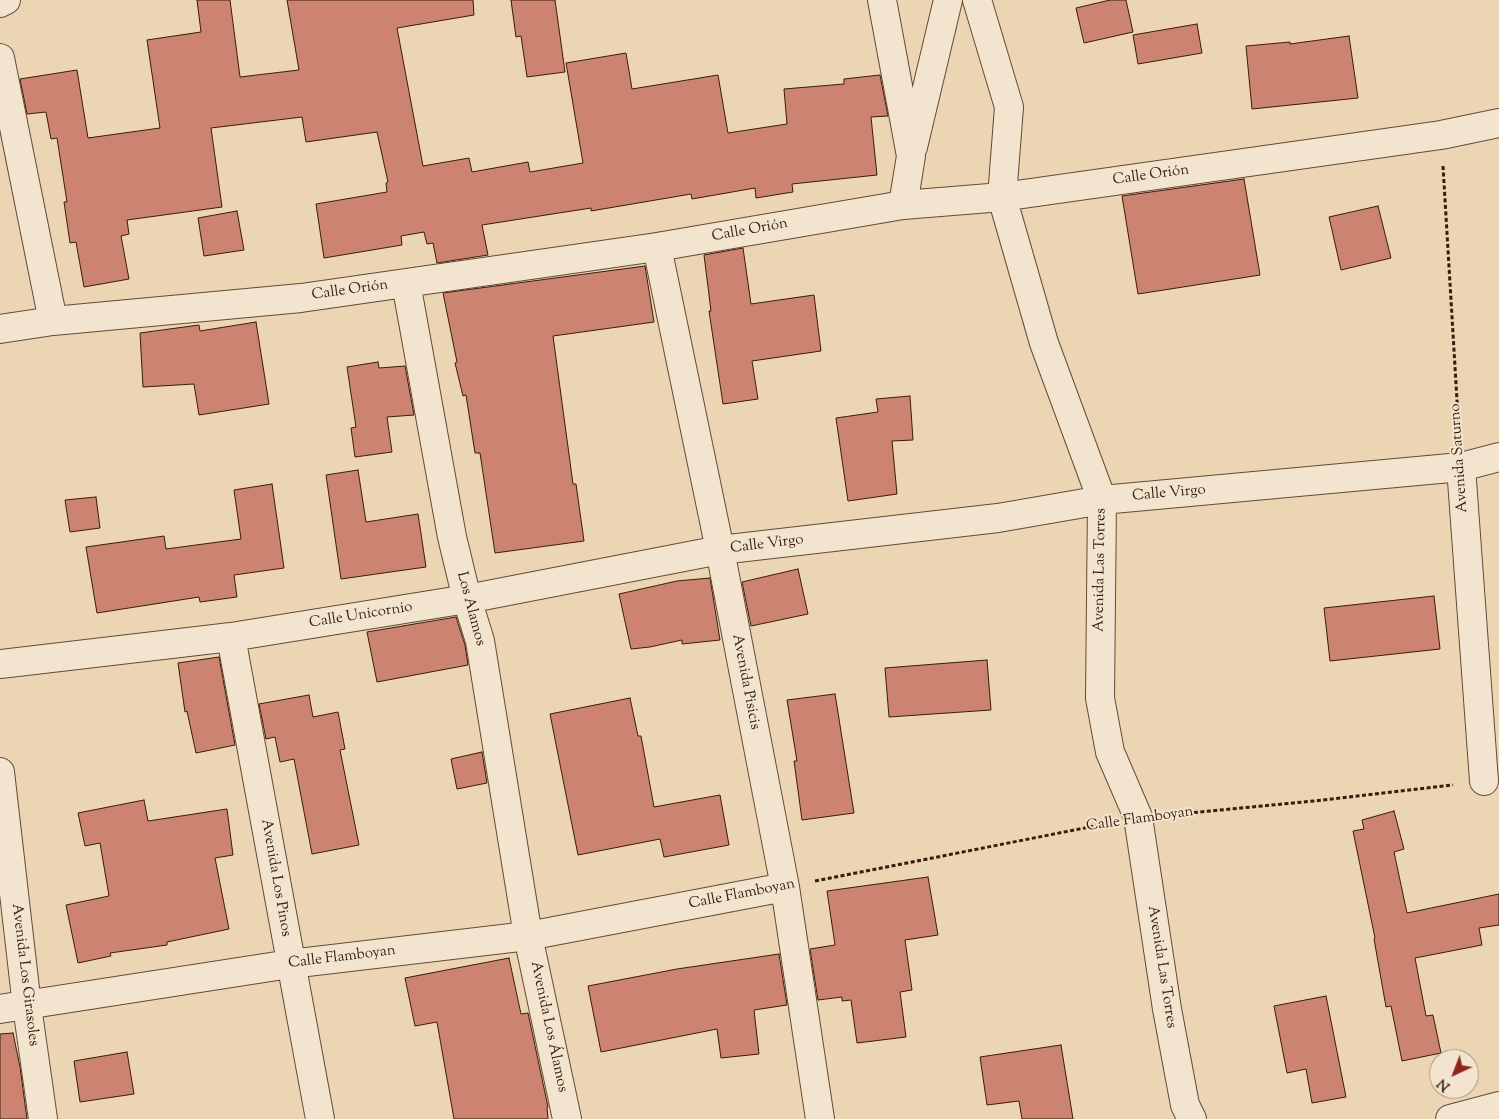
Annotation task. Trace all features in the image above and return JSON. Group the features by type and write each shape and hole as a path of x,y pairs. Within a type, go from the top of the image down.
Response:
{"street":[{"path":"0,3 6,0"},
{"path":"882,0 911,156"},
{"path":"903,205 911,156 948,0"},
{"name":"Avenida Las Torres","path":"977,0 1009,107 1002,197 1044,343 1102,500 1100,698 1110,752 1138,817 1167,1009 1185,1105 1192,1119"},
{"path":"0,58 52,321"},
{"name":"Calle Orión","path":"0,329 52,321 301,298 406,284 657,248 903,205 1002,197 1441,135 1499,123"},
{"name":"Avenida Pisicis","path":"657,248 720,550 785,887 820,1119"},
{"name":"Los Alamos","path":"406,284 452,537 467,599 480,641 528,936"},
{"name":"Calle Virgo","path":"720,550 998,518 1102,500 1461,467 1499,457"},
{"name":"Avenida Saturno","path":"1461,467 1484,781"},
{"name":"Calle Unicornio","path":"0,664 231,637 467,599 720,550"},
{"name":"Avenida Los Pinos","path":"231,637 320,1119"},
{"name":"Avenida Los Girasoles","path":"0,772 27,1006 43,1119"},
{"name":"Calle Flamboyan","path":"0,1009 290,964 528,936 785,887"},
{"name":"Avenida Los Álamos","path":"528,936 567,1119"},
{"path":"1450,1119 1499,1106"}],"path":[{"name":"Avenida Saturno","path":"1441,135 1461,467"},
{"name":"Calle Flamboyan","path":"785,887 1138,817 1314,801 1484,781"}],"building":[{"path":"197,0 230,0 240,77 299,70 287,0 473,0 474,15 397,28 423,166 469,158 472,172 528,162 530,172 583,163 566,63 626,53 632,89 718,75 728,133 787,124 784,89 844,84 844,79 880,75 888,116 871,117 877,175 792,184 793,192 756,198 755,188 692,199 691,194 591,211 591,208 482,225 488,255 437,263 433,243 427,244 424,232 401,236 402,245 324,258 316,204 387,192 386,183 388,182 377,132 306,142 302,117 211,128 222,207 127,220 129,234 121,236 129,279 84,287 76,242 70,243 64,202 67,202 57,138 51,139 46,112 27,114 20,79 77,70 88,138 160,128 147,40 201,32"},
{"path":"511,0 555,0 565,72 527,77 521,36 516,37"},
{"path":"1110,0 1126,0 1133,32 1084,43 1076,8"},
{"path":"1197,24 1202,53 1138,64 1133,35"},
{"path":"1349,36 1358,98 1252,109 1246,46 1290,42 1290,44"},
{"path":"1244,179 1260,275 1138,294 1122,196"},
{"path":"1378,206 1391,258 1341,270 1329,217"},
{"path":"237,211 244,250 204,256 198,218"},
{"path":"743,248 751,304 814,295 821,351 752,361 758,399 723,404 709,311 711,311 704,255"},
{"path":"645,266 654,322 553,336 573,484 576,484 584,541 495,553 480,453 475,453 466,395 463,396 455,363 457,362 443,293"},
{"path":"256,322 269,404 199,415 194,384 143,387 140,333 199,325 200,331"},
{"path":"378,362 379,368 405,366 414,415 387,417 392,452 355,457 351,428 356,427 347,367"},
{"path":"910,396 913,440 892,441 897,494 848,501 836,418 878,412 876,399"},
{"path":"358,470 366,522 418,514 426,567 341,579 326,475"},
{"path":"272,484 284,568 234,575 237,597 200,602 199,597 97,613 86,547 164,536 166,549 241,539 234,490"},
{"path":"96,497 100,528 70,532 65,500"},
{"path":"798,569 808,614 751,626 742,582"},
{"path":"710,578 720,640 682,644 682,640 631,649 619,594 677,581"},
{"path":"1434,596 1440,649 1330,661 1324,608"},
{"path":"456,617 465,645 468,665 377,682 367,632"},
{"path":"219,657 235,745 196,753 187,711 185,712 178,663"},
{"path":"987,660 991,710 889,717 885,668"},
{"path":"835,694 854,813 802,820 794,761 797,761 787,700"},
{"path":"309,695 313,717 338,712 345,749 340,750 359,845 312,854 294,759 280,762 275,737 266,739 259,704"},
{"path":"630,698 638,736 641,736 654,807 720,795 729,845 664,857 660,839 578,855 550,714"},
{"path":"482,752 487,783 457,789 451,759"},
{"path":"144,800 148,821 227,809 233,855 215,858 229,929 167,942 167,945 110,953 111,956 78,963 66,905 109,896 100,843 85,846 78,813"},
{"path":"1394,811 1404,849 1394,852 1407,913 1499,894 1499,925 1479,928 1482,945 1415,958 1426,1016 1433,1015 1440,1049 1429,1049 1429,1055 1402,1061 1391,1006 1386,1007 1375,938 1353,831 1364,829 1362,820"},
{"path":"928,877 938,935 905,940 912,990 900,992 906,1037 857,1043 851,1000 842,1001 842,997 818,1000 810,949 835,945 827,891"},
{"path":"779,954 787,1005 754,1010 759,1054 721,1058 717,1029 601,1052 588,986 677,969"},
{"path":"509,958 521,1014 528,1013 548,1107 548,1119 454,1119 437,1022 415,1026 405,978"},
{"path":"1326,996 1346,1097 1312,1103 1306,1069 1287,1073 1274,1006"},
{"path":"13,1033 27,1119 0,1119 0,1034"},
{"path":"1061,1045 1073,1119 1022,1119 1019,1101 987,1105 980,1057"},
{"path":"127,1052 134,1094 80,1102 74,1061"}]}
